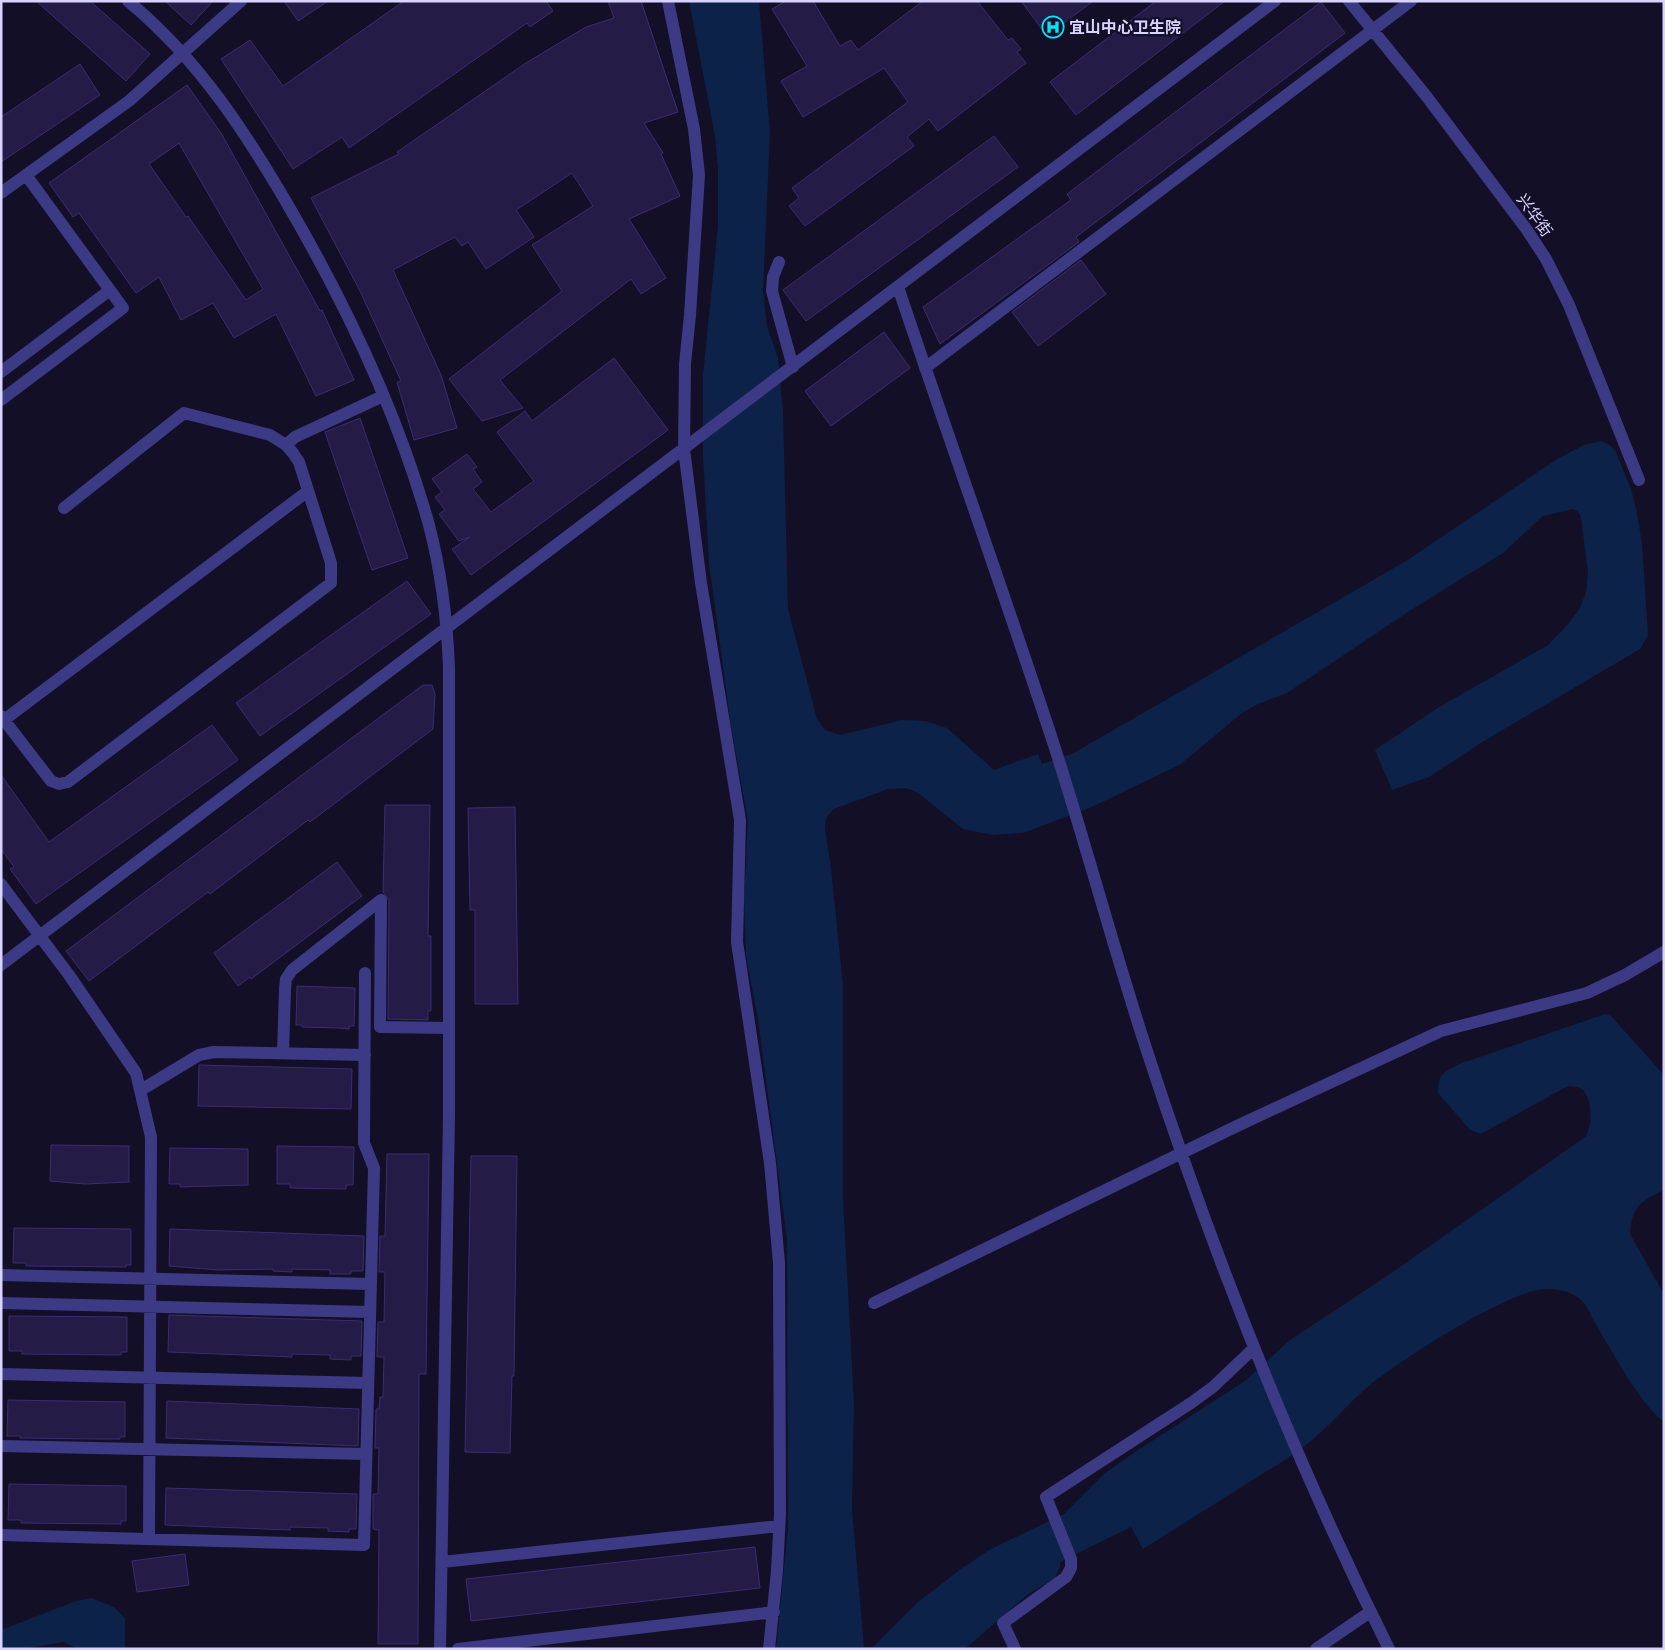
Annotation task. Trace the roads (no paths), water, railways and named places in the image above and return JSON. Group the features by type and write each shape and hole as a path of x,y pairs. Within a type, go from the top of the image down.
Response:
{"street":[{"path":"128,1 183,54 218,96 262,160 330,283 399,436 429,526 440,578 447,628 449,667 449,1028 440,1649"},
{"path":"1,193 129,102 241,1"},
{"path":"668,1 694,129 699,175 685,364 684,449 701,583 740,820 737,942 760,1089 779,1263 779,1526 774,1612 769,1649"},
{"path":"1,965 1275,1"},
{"name":"兴华街","path":"1349,1 1433,105 1527,230 1546,259 1569,305 1639,480"},
{"path":"926,368 1411,1"},
{"path":"1,400 123,308 26,175"},
{"path":"779,262 773,276 772,291 788,371"},
{"path":"898,287 1052,741 1132,1004 1182,1152 1260,1367 1299,1457 1389,1649"},
{"path":"1,372 110,290"},
{"path":"286,445 295,437 382,396"},
{"path":"64,508 184,413 270,435 286,445 299,462 331,563 331,583 73,780 64,784 51,781 3,718 308,492"},
{"path":"1,884 40,936 136,1074 152,1137 149,1539"},
{"path":"283,1053 286,979 292,970 381,900 380,1027 449,1028"},
{"path":"874,1303 1182,1152 1441,1031 1587,993 1625,975 1664,952"},
{"path":"1,1535 364,1545 374,1168 364,1143 366,973"},
{"path":"141,1090 199,1055 214,1052 365,1055"},
{"path":"1,1275 371,1284"},
{"path":"1,1303 370,1312"},
{"path":"1014,1649 1003,1623 1066,1577 1071,1568 1071,1559 1046,1496 1191,1403 1213,1387 1254,1348"},
{"path":"1,1374 368,1383"},
{"path":"1,1446 366,1454"},
{"path":"442,1562 779,1526"},
{"path":"458,1649 774,1612"},
{"path":"1316,1649 1370,1612"}],"water":[{"path":"689,1 759,1 770,133 763,291 767,326 778,358 783,411 788,609 817,719 825,730 840,735 902,720 925,721 947,728 994,770 1038,754 1042,764 1072,754 1406,561 1557,459 1584,445 1601,441 1610,445 1616,452 1631,489 1642,543 1648,635 1640,649 1484,741 1429,777 1392,790 1375,750 1439,707 1548,645 1580,608 1586,592 1588,573 1581,517 1578,512 1573,509 1543,516 1503,553 1411,610 1287,693 1258,704 1242,713 1181,764 1092,807 1023,833 992,835 963,829 918,793 906,788 888,789 834,809 826,818 825,829 843,985 843,1199 854,1403 852,1509 864,1647 873,1647 918,1602 961,1569 989,1550 1064,1514 1105,1473 1245,1381 1290,1340 1387,1276 1585,1137 1588,1133 1590,1111 1587,1097 1579,1087 1568,1086 1481,1134 1470,1130 1438,1093 1438,1086 1444,1074 1462,1063 1605,1014 1611,1016 1664,1075 1664,1190 1643,1202 1635,1211 1630,1234 1664,1294 1664,1422 1654,1413 1634,1388 1589,1310 1580,1299 1568,1292 1554,1289 1529,1292 1508,1300 1430,1343 1371,1384 1321,1433 1296,1453 1143,1549 1131,1527 1060,1562 1055,1578 1027,1595 965,1649 776,1649 788,1528 787,1240 758,1019 746,956 744,899 748,821 731,726 709,563 703,456 703,375 718,226 718,170 715,136"},
{"path":"92,1598 114,1607 125,1618 125,1649 78,1649 64,1642 22,1649 1,1649 1,1630 76,1601"}],"place":[{"name":"宜山中心卫生院","path":"1053,27"}]}
